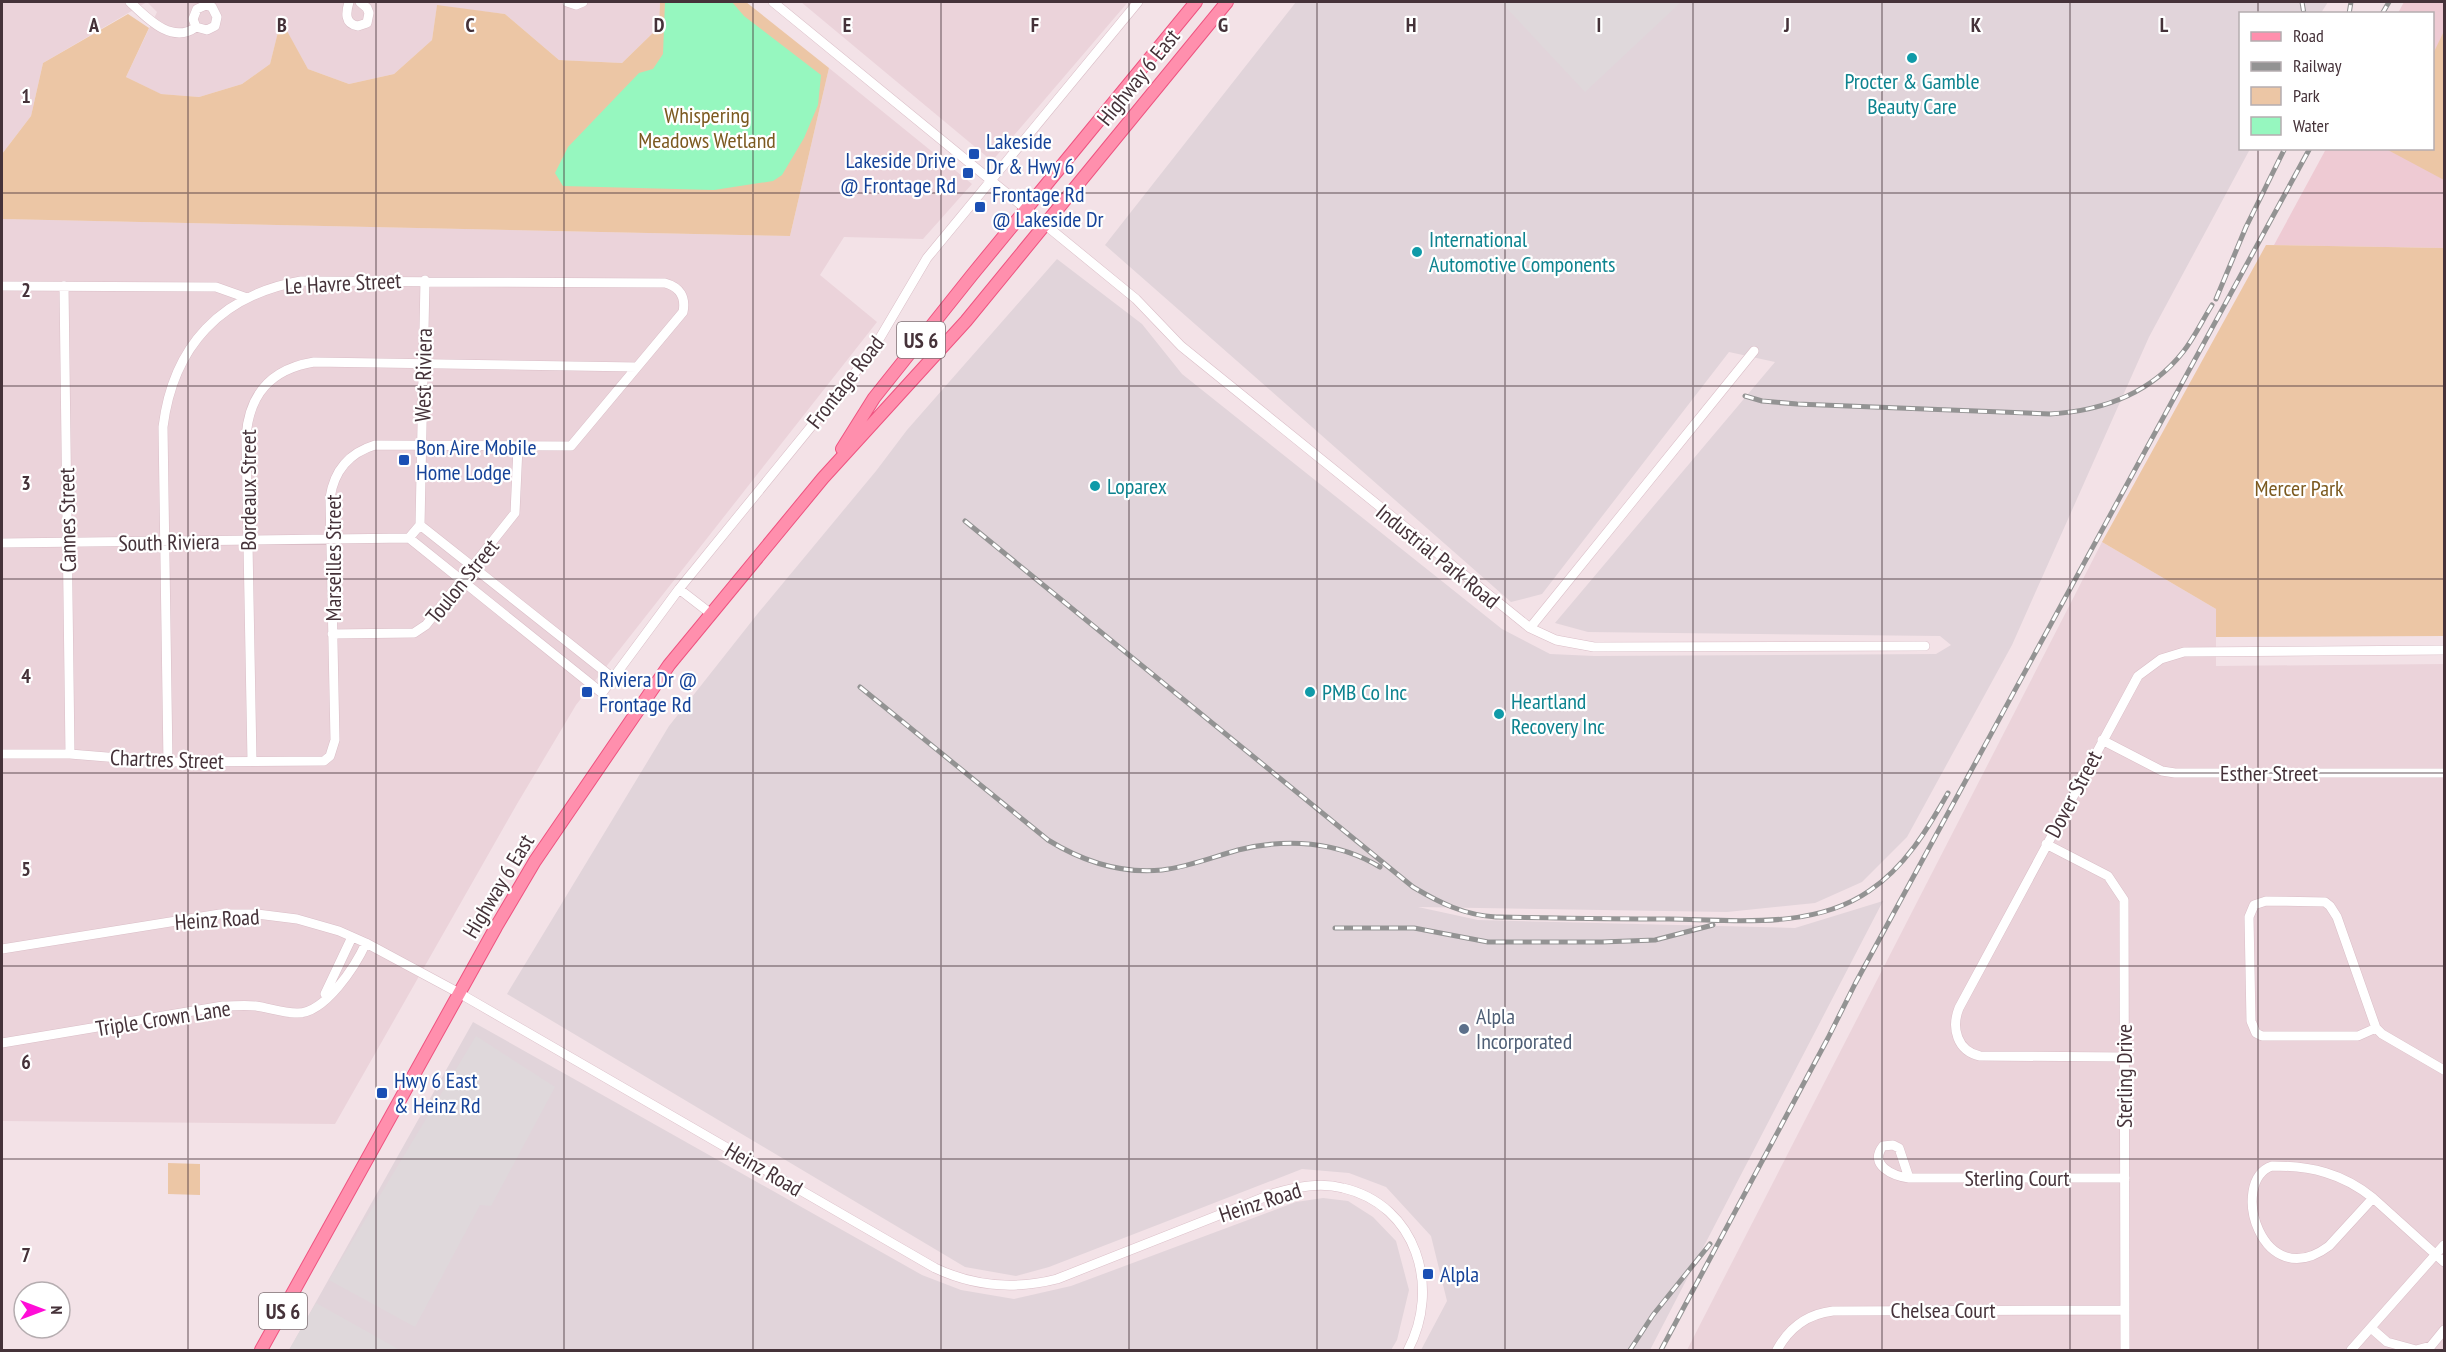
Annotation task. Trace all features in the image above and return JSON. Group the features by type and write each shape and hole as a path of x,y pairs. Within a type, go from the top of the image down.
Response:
{"main road":[{"name":"Highway 6 East","path":"824,478 874,398 1196,2"},
{"name":"Highway 6 East","path":"261,1350 459,993 546,844 669,665 824,478 966,321 1227,2"}],"street":[{"path":"130,2 169,32 185,34 196,27"},
{"path":"350,2 346,16 349,22 358,26 367,23 369,18 368,8 360,2"},
{"path":"567,2 576,5 584,2"},
{"name":"Industrial Park Road","path":"772,2 1136,299 1181,346 1530,628 1556,640 1594,647 1925,646"},
{"name":"Frontage Road","path":"462,580 602,693 679,589 871,353 927,258 1138,2"},
{"name":"Le Havre Street","path":"168,762 163,427 174,378 191,346 208,325 233,305 275,286 301,280 665,283 672,285 682,294"},
{"name":"West Riviera","path":"420,525 425,280"},
{"path":"2,285 216,287 248,298"},
{"name":"Cannes Street","path":"64,286 70,754"},
{"name":"Marseilles Street","path":"330,756 335,740 332,488 338,472 348,459 364,449 375,446 572,446 682,312 684,299 682,294"},
{"path":"1530,628 1754,351"},
{"name":"Bordeaux Street","path":"252,761 246,428 255,399 268,383 292,367 314,362 637,367"},
{"name":"Toulon Street","path":"332,633 414,633 426,626 515,513 518,447"},
{"path":"462,580 409,538 420,525 613,678"},
{"name":"South Riviera","path":"2,543 409,538"},
{"path":"679,589 710,613"},
{"name":"Dover Street","path":"2124,1057 1980,1056 1969,1052 1957,1038 1955,1022 1959,1008 2138,676 2152,663 2172,654 2184,652 2445,650"},
{"name":"Esther Street","path":"2102,740 2156,768 2175,773 2445,773"},
{"name":"Chartres Street","path":"2,753 70,754 168,762 316,762 324,761 330,756"},
{"name":"Sterling Drive","path":"2046,844 2108,876 2124,900 2125,1350"},
{"path":"2376,1028 2358,1036 2262,1036 2256,1033 2251,1021 2249,917 2254,905 2266,901 2317,901 2330,906 2337,917 2376,1028 2382,1034 2445,1070"},
{"name":"Heinz Road","path":"2,949 220,914 240,913 297,919 352,937 459,993 935,1268 984,1285 1020,1286 1057,1279 1292,1188 1326,1185 1354,1191 1377,1203 1396,1218 1412,1241 1419,1260 1423,1277 1423,1309 1408,1350"},
{"path":"322,1002 352,937"},
{"name":"Triple Crown Lane","path":"2,1043 223,1006 255,1006 296,1014 306,1013 322,1002 352,971 366,943"},
{"path":"2373,1198 2329,1246 2321,1252 2303,1258 2294,1258 2274,1250 2261,1237 2254,1219 2254,1186 2260,1172 2272,1166 2296,1166 2331,1173 2347,1180 2373,1198 2445,1262"},
{"name":"Sterling Court","path":"1909,1178 2125,1178"},
{"path":"2351,1350 2445,1245"},
{"name":"Chelsea Court","path":"1777,1350 1783,1339 1800,1322 1820,1313 1833,1311 2125,1310"},
{"path":"2371,1328 2387,1342 2416,1350 2431,1346 2445,1330"}],"shaded area":[{"path":"2,2 147,2 43,63 31,116 2,154"},
{"path":"147,2 660,2 659,27 622,63 559,60 505,14 437,6 432,40 394,74 349,84 308,69 281,21 270,64 242,84 199,97 160,94 126,77 157,12"},
{"path":"801,2 1128,2 992,161"},
{"path":"1296,2 2328,2 2322,12 2239,12 2239,150 2249,150 2149,337 2012,645 1907,837 1862,882 1815,903 1727,912 1418,907 1478,920 1795,928 1883,901 1650,1350 1421,1350 1447,1301 1431,1236 1386,1187 1349,1173 1302,1169 1049,1267 1016,1276 965,1267 507,994 669,726 907,430 1057,259 1142,324 1182,374 1502,629 1550,654 1594,656 1936,654 1951,645 1940,636 1588,632 1555,623 1775,362 1729,352 1542,594 1511,602 1105,245"},
{"path":"1501,2 1681,2 1585,92"},
{"path":"2404,2 2444,2 2444,248 2274,245 2325,150 2434,150 2434,12 2399,12"},
{"path":"829,68 972,184 923,239 844,237 820,275 877,322 576,705 335,1124 2,1121 2,219 790,236"},
{"path":"2102,542 2216,609 2216,666 2444,664 2444,1350 1687,1350"},
{"path":"473,1022 922,1275 961,1290 1014,1299 1071,1286 1296,1202 1323,1198 1348,1201 1373,1217 1396,1241 1409,1290 1397,1340 1391,1350 289,1350"},
{"path":"476,1036 555,1087 491,1206 480,1205 415,1327 329,1280"},
{"path":"316,1303 400,1350 289,1350"}],"green space":[{"name":"Whispering Meadows Wetland","path":"660,2 746,2 829,68 790,236 2,219 2,154 31,116 43,63 128,14 149,28 126,77 161,94 199,97 242,84 270,64 281,20 308,69 349,84 394,74 432,40 437,5 505,14 559,60 622,63 659,27"},
{"path":"2444,31 2444,180 2388,150 2434,150 2434,52"},
{"name":"Mercer Park","path":"2266,245 2444,248 2444,636 2216,637 2216,609 2102,542"},
{"path":"168,1163 200,1164 200,1195 168,1194"}],"water":[{"path":"665,2 732,2 744,16 821,75 818,105 804,138 782,175 773,181 714,190 563,186 555,173 568,147 639,73 653,69 663,54"}],"railway":[{"path":"2302,2 2304,12"},
{"path":"2349,12 2351,2"},
{"path":"2383,12 2389,2"},
{"path":"2216,299 2246,227 2284,150"},
{"path":"1661,1350 1855,984 2309,150"},
{"path":"1745,396 1762,401 1797,404 2050,414 2088,409 2123,398 2140,389 2170,367 2183,352 2212,305"},
{"path":"965,521 1413,887 1463,911 1496,917 1746,921 1798,917 1823,912 1869,891 1894,871 1914,847 1948,793"},
{"path":"860,687 1048,840 1088,860 1117,868 1162,870 1256,846 1293,843 1329,847 1364,858 1380,867"},
{"path":"1335,928 1414,928 1488,942 1602,942 1655,940 1713,925"},
{"path":"1630,1350 1653,1315 1710,1244"}],"place":[{"name":"Procter & Gamble Beauty Care","path":"1912,58"},
{"name":"Lakeside Dr & Hwy 6","path":"974,154"},
{"name":"Lakeside Drive @ Frontage Rd","path":"968,173"},
{"name":"Frontage Rd @ Lakeside Dr","path":"980,207"},
{"name":"International Automotive Components","path":"1417,252"},
{"name":"Bon Aire Mobile Home Lodge","path":"404,460"},
{"name":"Loparex","path":"1095,486"},
{"name":"Riviera Dr @ Frontage Rd","path":"587,692"},
{"name":"PMB Co Inc","path":"1310,692"},
{"name":"Heartland Recovery Inc","path":"1499,714"},
{"name":"Alpla Incorporated","path":"1464,1029"},
{"name":"Hwy 6 East & Heinz Rd","path":"382,1093"},
{"name":"Alpla","path":"1428,1274"}]}
